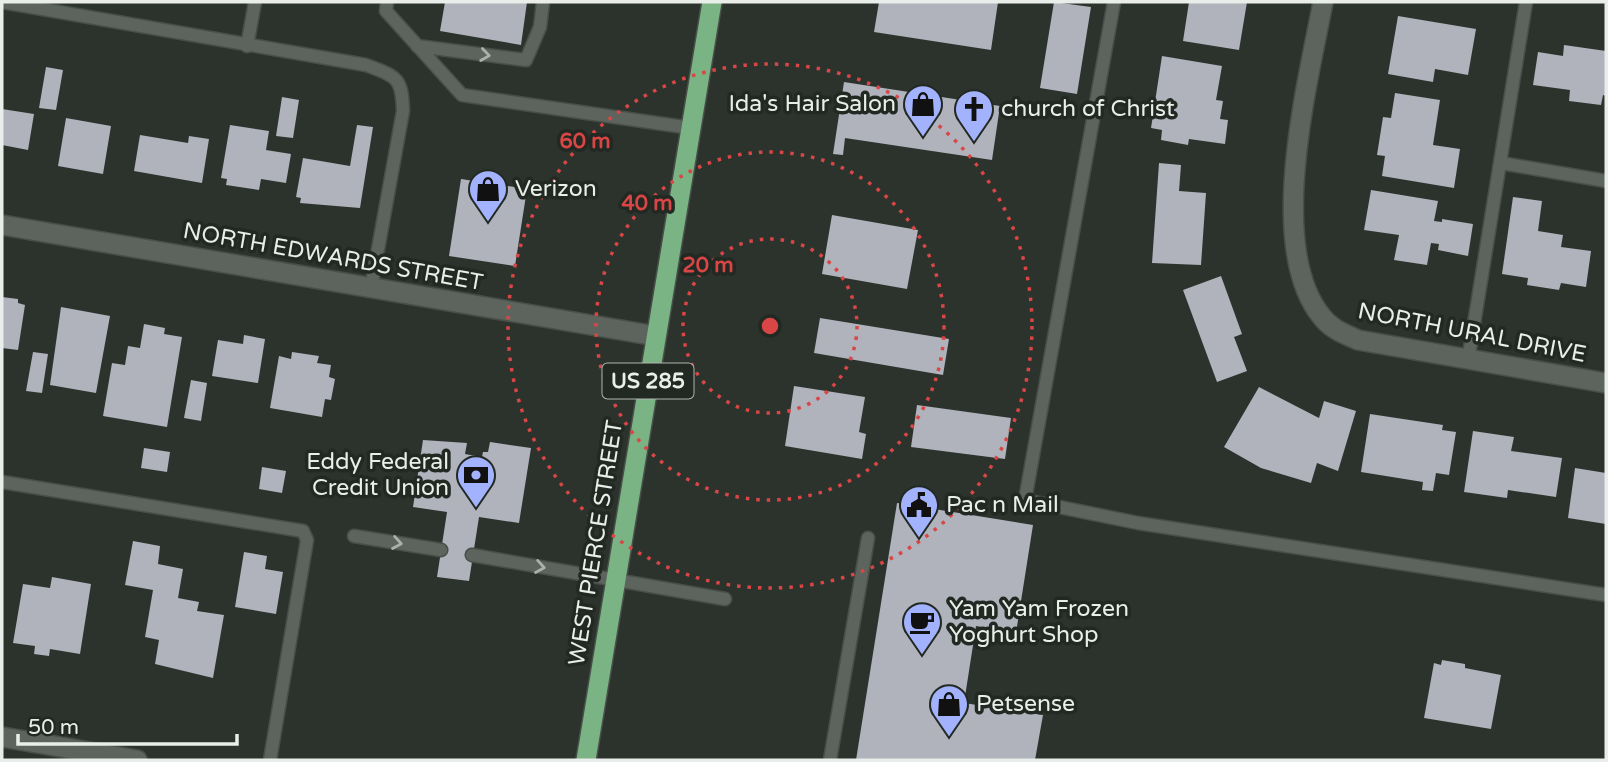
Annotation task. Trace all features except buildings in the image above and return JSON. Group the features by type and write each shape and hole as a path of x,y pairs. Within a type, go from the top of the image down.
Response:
{"highway":[{"name":"WEST PIERCE STREET","path":"586,760 712,2"}],"street":[{"name":"NORTH URAL DRIVE","path":"1323,2 1300,126 1293,205 1295,240 1303,280 1313,305 1323,320 1339,332 1358,340 1606,383"},
{"name":"NORTH EDWARDS STREET","path":"2,225 656,336"},
{"path":"2,737 136,760"}],"lane":[{"path":"2,2 366,65 397,79 402,88 403,111 371,288"},
{"path":"247,46 255,2"},
{"path":"387,2 386,11 462,95 691,128"},
{"path":"417,46 526,60 540,27 543,2"},
{"path":"1114,2 1025,500 1138,523 1606,595"},
{"path":"1468,361 1526,2"},
{"path":"1501,163 1606,181"},
{"path":"2,482 303,531 307,540 270,760"},
{"path":"354,536 441,550"},
{"path":"830,760 868,538"},
{"path":"472,555 725,599"}],"place":[{"name":"Ida's Hair Salon","path":"923,138"},
{"name":"church of Christ","path":"974,143"},
{"name":"Verizon","path":"488,223"},
{"name":"Eddy Federal Credit Union","path":"476,509"},
{"name":"Pac n Mail","path":"919,539"},
{"name":"Yam Yam Frozen Yoghurt Shop","path":"922,656"},
{"name":"Petsense","path":"949,738"}]}
